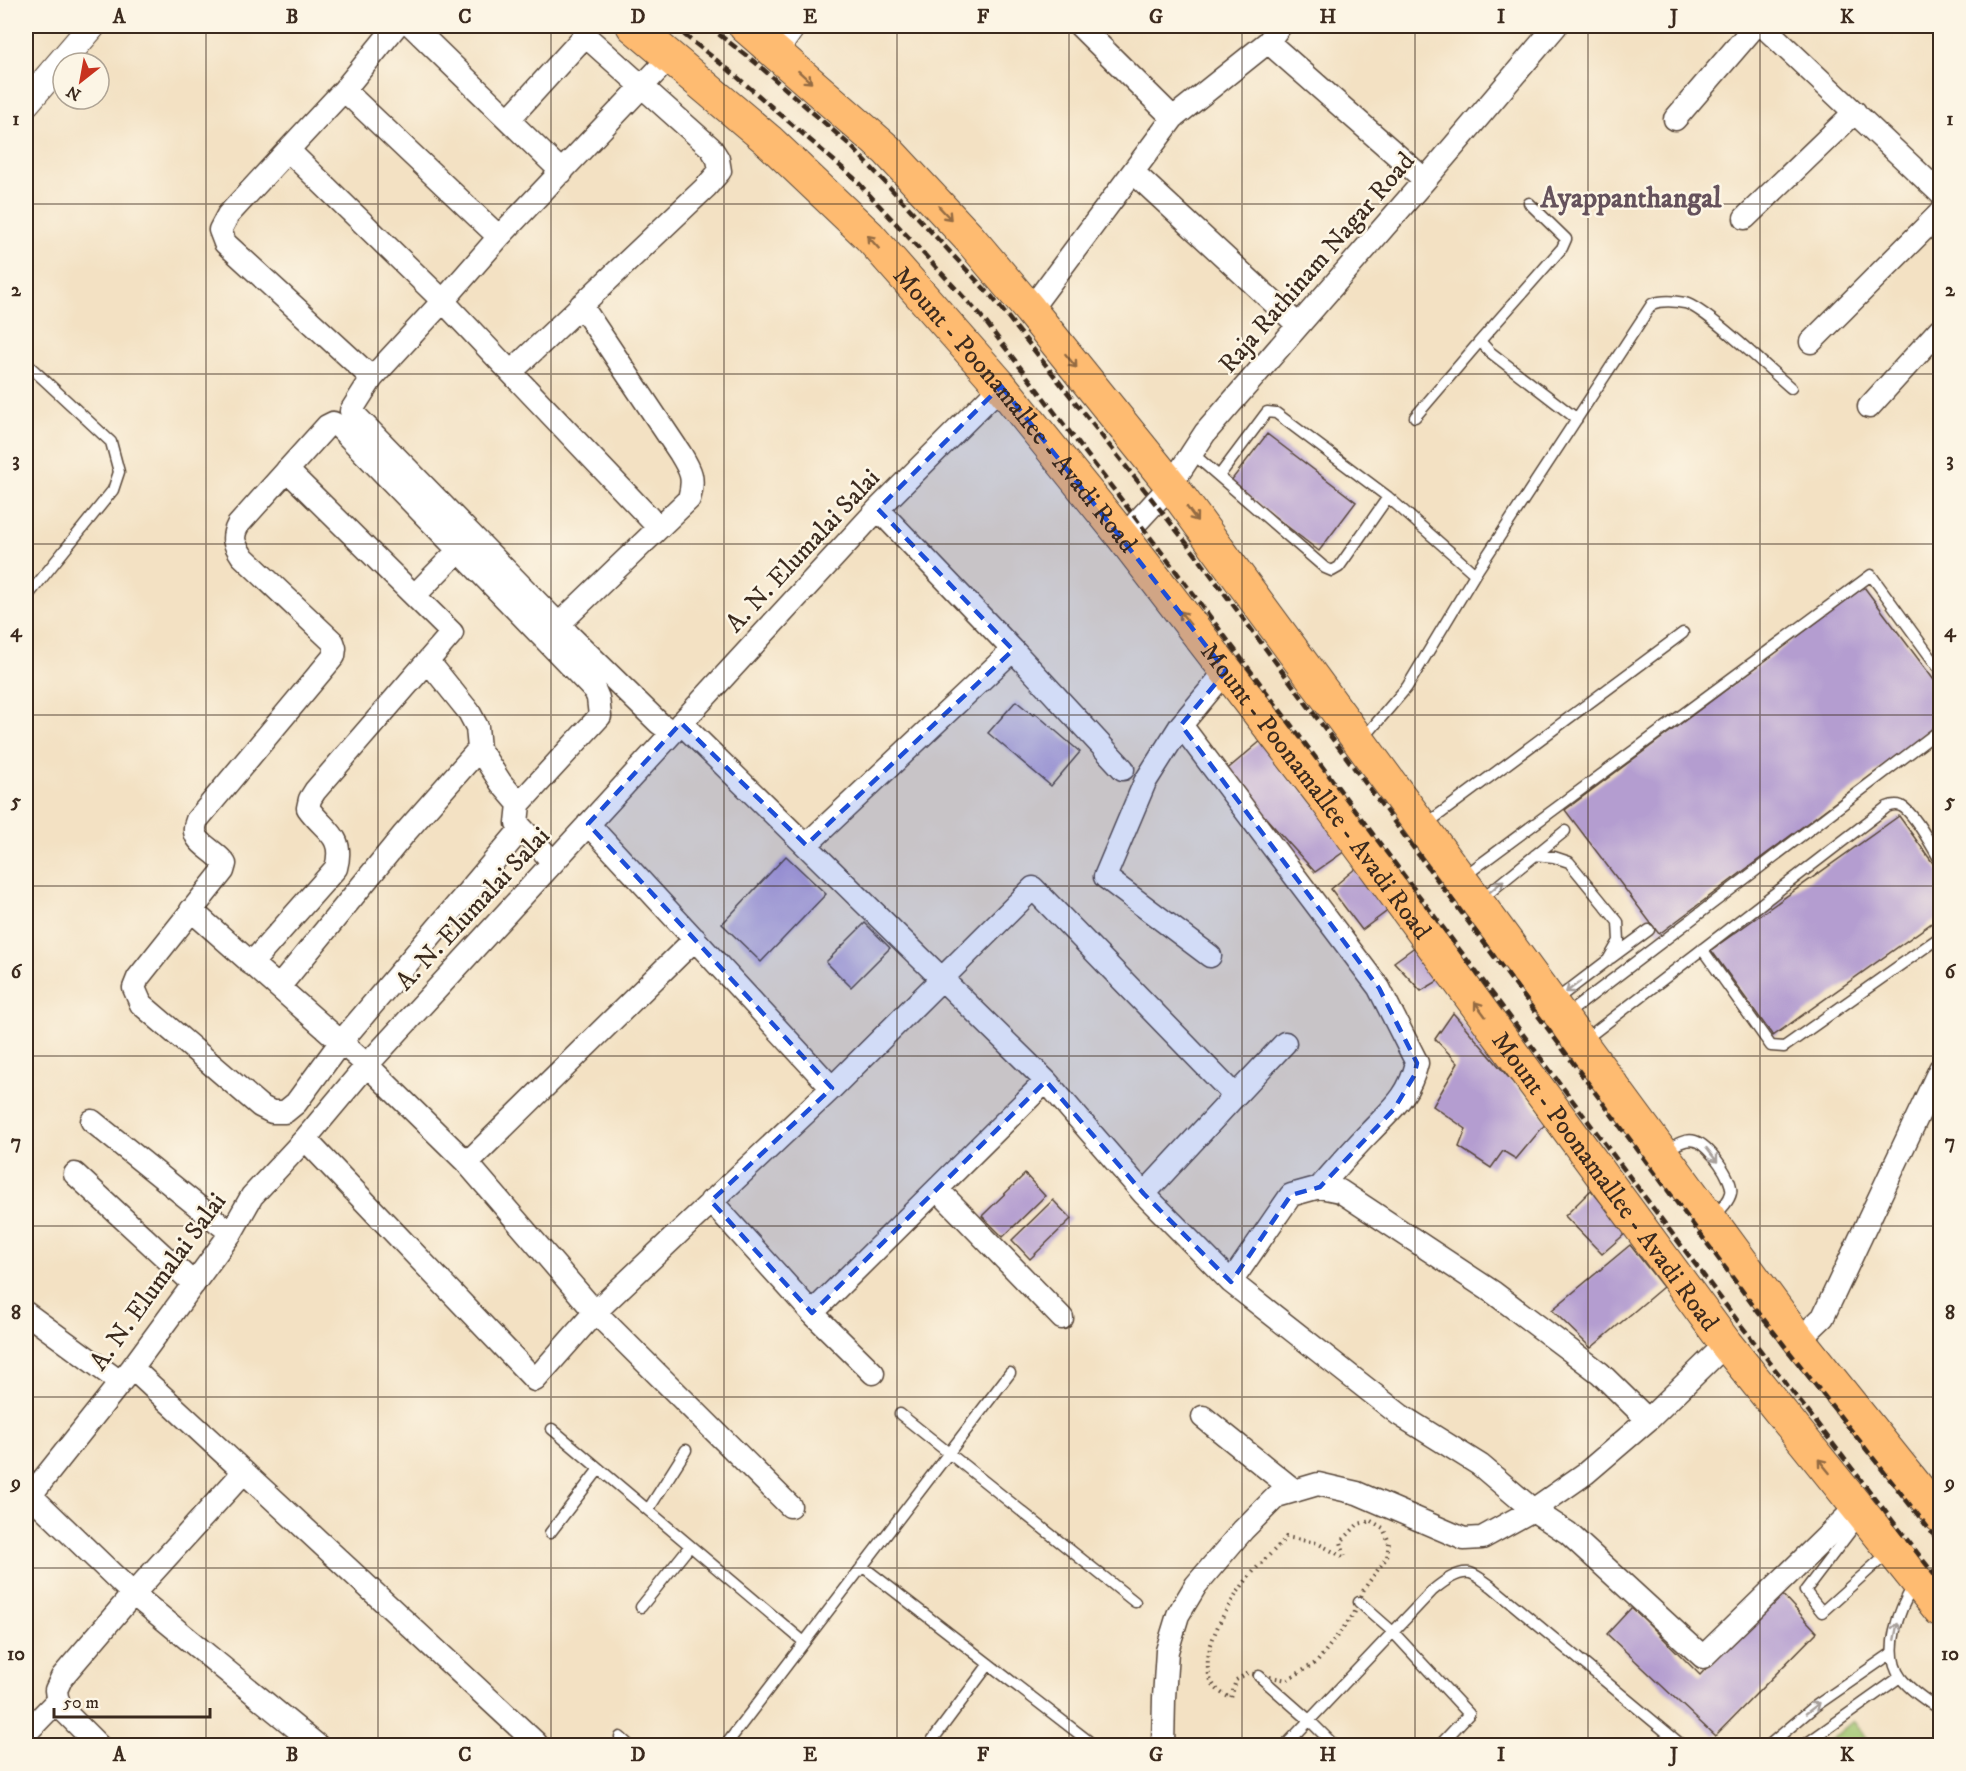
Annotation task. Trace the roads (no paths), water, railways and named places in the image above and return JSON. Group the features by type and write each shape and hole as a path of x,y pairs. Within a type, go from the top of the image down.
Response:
{"main road":[{"name":"Mount - Poonamallee - Avadi Road","path":"633,26 768,140 869,236 1001,386 1123,537 1326,800 1726,1344 1941,1610"},
{"path":"745,26 784,38 970,239 1030,309 1171,485 1799,1340 1941,1516"}],"street":[{"path":"26,103 92,26"},
{"path":"372,378 225,243 220,230 228,215 344,90 396,26"},
{"path":"412,26 562,172"},
{"path":"1080,26 1173,118"},
{"path":"1675,119 1755,26"},
{"path":"1763,26 1941,193"},
{"name":"Raja Rathinam Nagar Road","path":"1123,537 1171,485 1205,433 1425,180 1547,29"},
{"path":"1030,309 1173,118 1274,34 1425,180"},
{"path":"509,119 581,40 590,40 711,148 718,159 720,171 706,188 511,372"},
{"path":"671,56 499,237 372,378 351,411 659,723 676,727 806,845 1046,1081 1144,1194 1231,1282 1400,1415 1480,1465 1533,1510 1568,1533 1703,1658 1860,1511"},
{"path":"344,90 499,237"},
{"path":"1745,218 1855,112"},
{"path":"288,150 443,300 658,527"},
{"path":"1133,172 1298,325"},
{"path":"1811,342 1941,213"},
{"path":"559,624 689,499 694,483 689,466 581,305"},
{"path":"1869,407 1941,329"},
{"name":"A. N. Elumalai Salai","path":"27,1496 126,1375 231,1233 252,1196 305,1139 367,1065 676,727 878,509 1001,386"},
{"path":"521,829 340,1043 296,1103 285,1112 272,1112 260,1106 141,1004 134,988 138,978 223,871 225,864 222,859 197,840 194,827 197,819 334,656 336,648 333,642 242,556 233,542 233,534 238,525 327,426 333,423 459,550 588,684 598,698 600,716 519,804 517,823 553,862"},
{"path":"251,964 336,868 339,848 335,838 308,808 310,799 452,633 287,470"},
{"path":"878,509 1013,650 1123,770"},
{"path":"415,596 459,550"},
{"path":"806,845 1013,650"},
{"path":"428,661 469,712 477,727 479,749 501,783 519,804"},
{"path":"1210,956 1105,877 1145,782 1181,725 1226,671"},
{"path":"1181,725 1379,988 1417,1062 1414,1076 1394,1109 1320,1187"},
{"path":"279,987 404,834 479,749"},
{"path":"588,824 832,1088"},
{"path":"305,1139 535,1380 595,1312 832,1088 1033,888 1235,1096"},
{"path":"191,910 367,1065 467,1163 595,1312 790,1506"},
{"path":"467,1163 695,939"},
{"path":"1144,1194 1285,1043"},
{"path":"1799,1340 1823,1317 1941,1069"},
{"path":"812,1313 1046,1081"},
{"path":"92,1121 231,1233"},
{"path":"75,1174 194,1284"},
{"path":"1231,1282 1291,1195 1320,1187 1340,1191 1494,1293 1600,1373 1648,1420"},
{"path":"937,1189 1062,1318"},
{"path":"711,1201 812,1313 873,1373"},
{"path":"26,1313 126,1375 243,1473 536,1743 534,1746"},
{"path":"1163,1746 1167,1651 1178,1615 1196,1585 1243,1530 1277,1496 1318,1485 1357,1493 1464,1539 1482,1538 1533,1510 1586,1473 1648,1420 1726,1344"},
{"path":"1203,1417 1295,1491"},
{"path":"99,1746 58,1705 56,1690 62,1677 133,1594 243,1473"},
{"path":"27,1496 133,1594 318,1746"},
{"path":"26,1733 58,1700"}],"lane":[{"path":"1415,417 1562,248 1566,239 1529,203"},
{"path":"1360,742 1407,687 1475,574 1652,304 1661,301 1687,303 1710,318 1791,388"},
{"path":"1480,341 1577,419"},
{"path":"26,363 111,442 119,472 113,490 26,598"},
{"path":"1219,476 1267,412 1276,413 1388,497 1475,574"},
{"path":"1192,453 1325,568 1332,571 1339,567 1388,497"},
{"path":"1469,890 1871,575 1941,670"},
{"path":"1422,827 1683,633"},
{"path":"1557,1010 1941,730"},
{"path":"1581,1043 1887,807 1894,805 1903,807 1941,860"},
{"path":"1469,890 1517,869 1565,831"},
{"path":"1535,855 1554,857 1569,862 1618,922 1619,941 1608,960"},
{"path":"1557,1010 1594,970 1649,930"},
{"path":"1702,949 1771,1046 1777,1048 1784,1047 1941,937"},
{"path":"725,1746 1010,1373"},
{"path":"900,1414 1135,1602"},
{"path":"552,1429 804,1642"},
{"path":"648,1510 686,1450"},
{"path":"550,1533 599,1469"},
{"path":"1860,1511 1805,1591 1821,1612 1893,1549"},
{"path":"642,1607 690,1546"},
{"path":"862,1566 1091,1743"},
{"path":"1285,1746 1393,1632 1446,1580 1459,1574 1471,1573 1491,1586 1683,1746"},
{"path":"1918,1579 1908,1594 1897,1623 1892,1653 1900,1677 1917,1694 1941,1710"},
{"path":"1359,1602 1393,1632 1469,1714 1439,1746"},
{"path":"1768,1746 1815,1707 1892,1653"},
{"path":"928,1746 989,1664"},
{"path":"1259,1676 1335,1746"},
{"path":"1803,1746 1900,1677"},
{"path":"620,1737 630,1746"}],"railway":[{"path":"673,26 729,70 854,178 981,316 1166,558 1740,1324 1940,1582"},
{"path":"708,26 756,63 852,147 992,297 1196,555 1758,1312 1940,1543"}],"district":[{"name":"Ayappanthangal","path":"1631,197"}]}
